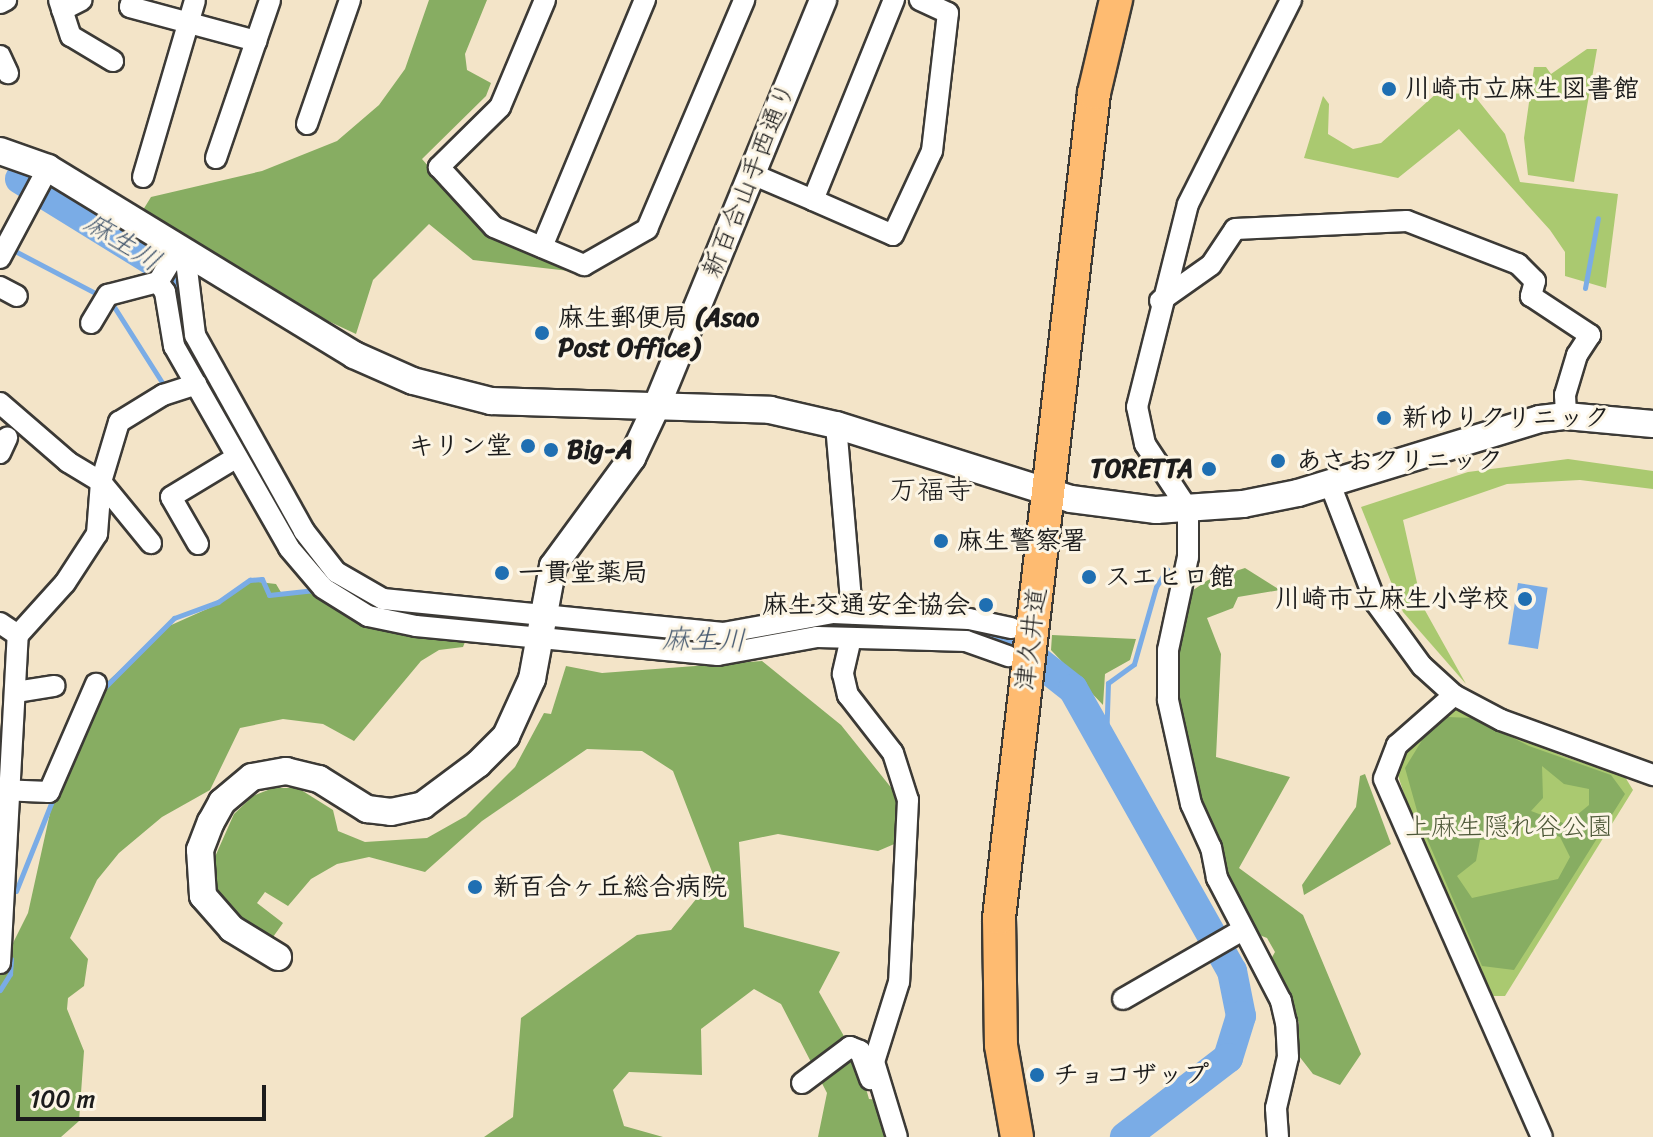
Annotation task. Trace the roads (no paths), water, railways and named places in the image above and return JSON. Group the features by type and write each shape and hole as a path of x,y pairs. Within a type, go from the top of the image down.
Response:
{"main road":[{"name":"津久井道","path":"1037,489 1073,87 1094,0"},
{"name":"津久井道","path":"995,1137 977,994 980,916 1094,93 1116,0"},
{"name":"津久井道","path":"1017,646 999,918 1001,1045 1017,1137"}],"street":[{"path":"0,3 6,0"},
{"path":"82,0 61,5 71,36 113,61"},
{"path":"132,0 130,7 256,41"},
{"path":"143,177 195,0"},
{"path":"216,158 270,0"},
{"path":"307,124 350,0"},
{"path":"545,0 500,107 439,167 494,227 584,265 647,229 744,0"},
{"path":"542,247 645,0"},
{"name":"新百合山手西通り","path":"278,957 232,929 203,896 200,850 222,802 252,777 286,771 319,779 367,809 391,812 423,805 478,764 506,736 525,703 553,566 632,458 657,405 823,0"},
{"path":"813,200 894,0"},
{"path":"752,174 893,235 932,151 948,13 920,0"},
{"path":"1278,1137 1276,1108 1288,1057 1286,1023 1269,978 1226,940 1168,700 1168,650 1188,557 1188,509 1145,444 1139,426 1141,379 1160,301 1197,179 1291,0"},
{"path":"7,152 48,168 171,265 413,381 491,401 770,410 836,425 1037,489 1156,510 1243,504 1330,484 1515,424 1566,416 1653,424"},
{"path":"0,258 48,168"},
{"path":"1160,301 1211,265 1235,229 1407,221 1518,264 1535,281 1531,296 1590,335 1573,369 1566,416"},
{"path":"91,323 108,295 171,265"},
{"path":"171,265 165,292 174,346 304,569 344,603 368,616 416,626 542,627"},
{"path":"171,265 195,335 304,531 336,572 383,599 718,655 864,626 969,619 1017,646"},
{"path":"0,963 6,790 16,692 8,665 18,635 81,563 97,534 101,482 119,422 163,395 196,384"},
{"path":"0,403 68,462 101,482 151,543"},
{"path":"836,425 864,626 843,674 848,695 893,753 908,800 899,982 874,1062 881,1095"},
{"path":"198,544 163,502 237,457"},
{"path":"1330,484 1376,603 1422,666 1454,695 1547,739 1653,775"},
{"path":"0,623 18,635"},
{"path":"6,790 49,792 96,684"},
{"path":"16,692 55,686"},
{"path":"1454,695 1397,745 1384,779 1542,1137"},
{"path":"1123,999 1226,940"},
{"path":"802,1083 850,1047 860,1051 897,1137"}],"water":[{"path":"1518,583 1548,588 1538,649 1508,644"}],"waterway":[{"name":"麻生川","path":"20,179 172,273 185,342 313,563 348,594 418,615 613,635"},
{"path":"1585,288 1598,218"},
{"path":"13,250 101,296"},
{"path":"111,302 165,387"},
{"path":"1106,743 1108,683 1134,664 1156,587 1167,569"},
{"path":"104,688 174,618 218,602 250,580 262,579 269,595 315,590"},
{"name":"麻生川","path":"745,644 828,624 985,635 1017,645 1073,689 1232,971 1241,1016 1228,1058 1125,1137"},
{"path":"16,891 54,796"},
{"path":"0,990 10,974 11,959"}],"place":[{"name":"川崎市立麻生図書館","path":"1389,89"},
{"name":"麻生郵便局 (Asao Post Office)","path":"542,333"},
{"name":"新ゆりクリニック","path":"1384,418"},
{"name":"キリン堂","path":"528,446"},
{"name":"Big-A","path":"551,450"},
{"name":"あさおクリニック","path":"1278,461"},
{"name":"TORETTA","path":"1209,469"},
{"name":"麻生警察署","path":"941,541"},
{"name":"一貫堂薬局","path":"502,573"},
{"name":"スエヒロ館","path":"1089,577"},
{"name":"川崎市立麻生小学校","path":"1525,599"},
{"name":"麻生交通安全協会","path":"986,605"},
{"name":"新百合ヶ丘総合病院","path":"475,887"},
{"name":"チョコザップ","path":"1037,1075"}],"district":[{"name":"万福寺","path":"931,490"}],"park label":[{"name":"上麻生隠れ谷公園","path":"1509,827"}]}
